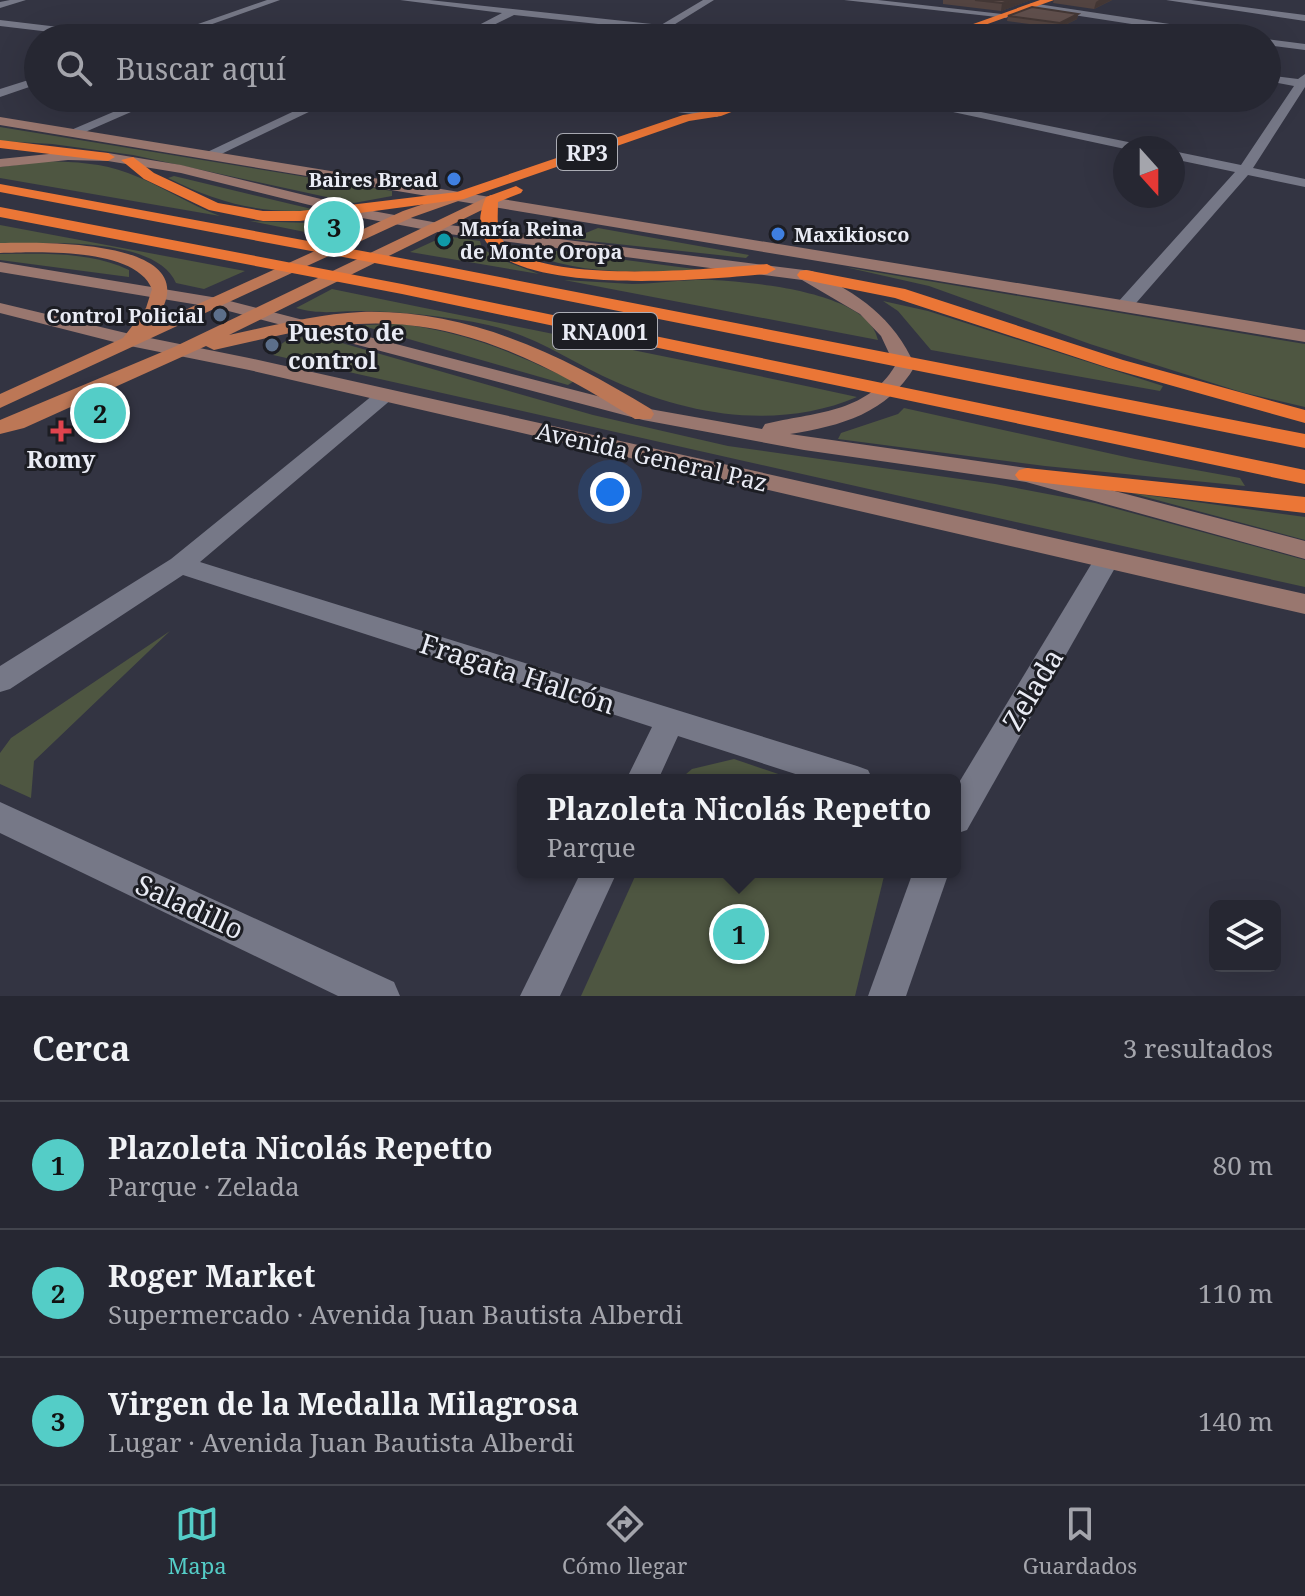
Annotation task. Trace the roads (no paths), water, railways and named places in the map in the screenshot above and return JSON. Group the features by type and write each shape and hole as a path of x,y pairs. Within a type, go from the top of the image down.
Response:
{"highway":[{"path":"981,24 1049,0"},
{"name":"RP3","path":"459,196 687,118 720,112"},
{"name":"RP3","path":"491,200 709,120 717,113"},
{"path":"0,144 108,157"},
{"path":"128,160 149,176 200,202 263,216 331,214 459,196"},
{"name":"RNA001","path":"0,188 438,270 1305,441"},
{"path":"491,200 489,220 493,238 509,255 536,266 596,275 641,276 767,269"},
{"name":"RNA001","path":"0,212 402,289 1305,477"},
{"path":"806,275 899,293 1116,364 1305,417"},
{"path":"1027,475 1305,505"}],"main road":[{"path":"0,402 408,214 459,196"},
{"path":"0,427 16,423 181,351 491,200"},
{"path":"0,248 103,253 152,270 159,279 161,291 157,305 130,340"},
{"path":"181,351 294,327 360,318 439,322 513,343 580,374 643,414"}],"street":[{"path":"0,5 21,0"},
{"path":"205,24 276,0"},
{"path":"404,0 627,24"},
{"path":"488,24 540,0"},
{"path":"669,24 709,0"},
{"path":"849,0 1006,15"},
{"path":"1171,0 1305,18"},
{"path":"1031,6 1150,24"},
{"path":"0,23 24,26"},
{"path":"1281,44 1305,47"},
{"path":"1124,306 1245,170 1304,82 1281,80"},
{"path":"0,93 24,85"},
{"path":"71,133 123,112"},
{"path":"208,155 302,112"},
{"path":"709,112 717,113"},
{"path":"962,112 1113,143"},
{"path":"0,121 1305,336"},
{"path":"0,163 69,156 108,157 185,170 399,221 806,275 845,294 887,329 905,366 899,379 876,400 802,426 775,429 706,427"},
{"path":"1185,158 1305,183"},
{"path":"0,267 218,303 643,414 706,427 1027,475 1305,550"},
{"name":"Avenida General Paz","path":"0,308 130,340 1305,604"},
{"path":"0,681 180,565 385,395"},
{"name":"Zelada","path":"961,806 1107,559"},
{"name":"Fragata Halcón","path":"180,565 838,774"},
{"path":"645,774 670,721"},
{"name":"Saladillo","path":"0,817 380,996"},
{"path":"540,996 596,878"},
{"path":"887,996 929,878"}],"place":[{"name":"Baires Bread","path":"454,179"},
{"name":"Virgen de la Medalla Milagrosa","path":"334,227"},
{"name":"Maxikiosco","path":"778,234"},
{"name":"María Reina de Monte Oropa","path":"444,240"},
{"name":"Control Policial","path":"220,315"},
{"name":"Puesto de control","path":"272,345"},
{"name":"Roger Market","path":"100,413"},
{"name":"Romy","path":"61,431"},
{"name":"Plazoleta Nicolás Repetto","path":"739,934"}]}
